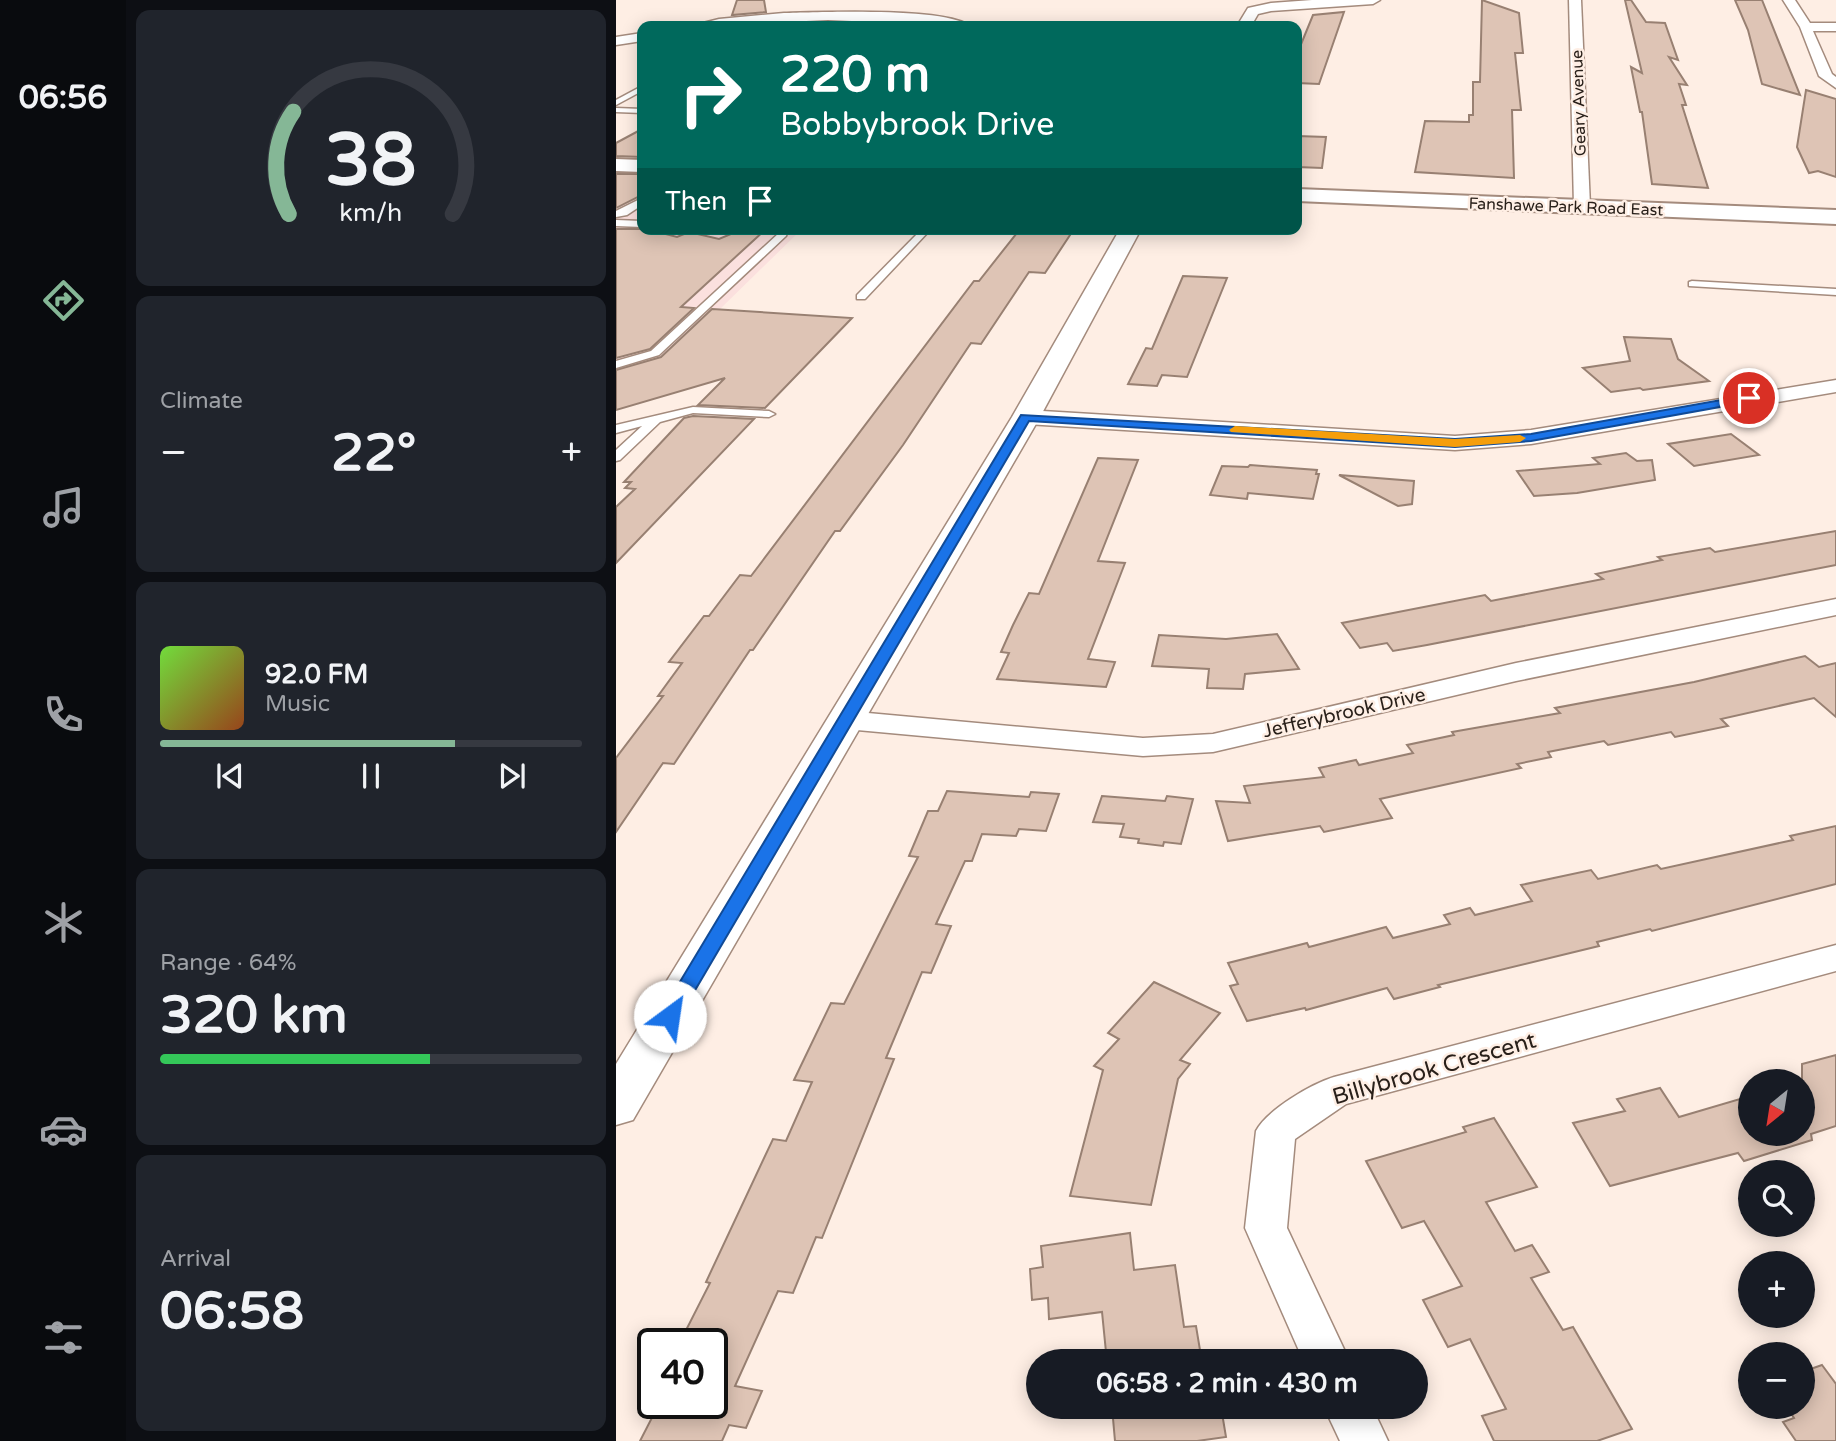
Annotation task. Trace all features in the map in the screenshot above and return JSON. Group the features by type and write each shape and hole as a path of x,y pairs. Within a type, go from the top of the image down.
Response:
{"main road":[{"path":"616,165 637,166"},
{"path":"616,174 637,175"},
{"name":"Fanshawe Park Road East","path":"1302,195 1836,218"},
{"name":"Fanshawe Park Road East","path":"1302,205 1836,227"}],"street":[{"path":"1247,21 1254,11 1271,7 1373,0"},
{"name":"Geary Avenue","path":"1575,0 1582,206"},
{"path":"1789,0 1806,27 1826,76 1836,84"},
{"path":"736,21 766,17 830,16 922,21"},
{"path":"1806,27 1836,27"},
{"path":"616,41 637,38"},
{"path":"616,1106 1026,417 1128,235"},
{"path":"1026,417 1455,443 1531,438 1836,386"},
{"name":"Jefferybrook Drive","path":"846,720 1143,747 1213,743 1516,672 1836,607"},
{"name":"Billybrook Crescent","path":"1321,1349 1266,1228 1276,1131 1334,1092 1836,958"},
{"path":"1354,1419 1364,1441"}],"lane":[{"path":"616,103 637,91"},
{"path":"616,110 637,111"},
{"path":"616,214 637,205"},
{"path":"616,223 637,222"},
{"path":"616,365 655,354 782,235"},
{"path":"861,297 921,235"},
{"path":"1692,284 1836,292"},
{"path":"616,429 693,410 769,414"},
{"path":"616,457 658,417"}],"shaded area":[{"path":"616,185 637,187 637,235 796,235 672,356 616,372"}],"building":[{"path":"737,0 764,0 766,12 732,15"},
{"path":"1482,0 1519,13 1523,53 1515,53 1521,110 1512,110 1514,178 1415,172 1425,121 1469,122 1469,115 1473,115 1473,82 1480,82"},
{"path":"1625,0 1631,0 1646,22 1665,23 1678,60 1669,57 1687,85 1679,84 1686,105 1682,105 1708,188 1652,184 1642,112 1631,67 1642,73"},
{"path":"1735,0 1762,0 1800,95 1762,84 1748,30"},
{"path":"1344,12 1319,84 1302,83 1302,42 1313,15"},
{"path":"1806,90 1836,99 1836,177 1818,171 1809,173 1797,147"},
{"path":"637,132 637,157 616,156 616,143"},
{"path":"1302,136 1326,137 1322,168 1302,167"},
{"path":"616,174 637,174 637,198 616,208"},
{"path":"616,229 637,229 637,235 702,235 719,239 729,235 759,235 681,307 694,308 650,349 616,358"},
{"path":"1015,235 1070,235 1045,273 1029,272 981,344 971,343 903,445 840,531 835,531 753,650 750,650 674,764 663,763 616,832 616,758 663,696 658,696 682,663 669,662 740,575 751,576 974,281 979,281"},
{"path":"1183,276 1227,278 1187,377 1162,375 1157,386 1128,384 1146,348 1152,349"},
{"path":"712,309 852,318 765,408 698,405 725,378 616,410 616,370 661,357"},
{"path":"1624,337 1671,339 1678,359 1709,381 1611,392 1583,368 1630,361"},
{"path":"693,416 754,419 616,563 616,507 635,489 625,488 631,482 624,482 684,418"},
{"path":"1731,434 1759,455 1694,466 1668,444"},
{"path":"1626,453 1637,461 1652,460 1655,480 1577,493 1534,496 1517,471 1600,464 1593,458"},
{"path":"1098,458 1138,460 1098,561 1125,563 1088,659 1115,662 1106,687 997,679 1009,653 1001,652 1013,625 1029,593 1039,594"},
{"path":"1250,465 1317,470 1316,474 1319,474 1313,499 1248,493 1247,499 1210,495 1222,466"},
{"path":"1339,475 1414,481 1412,504 1398,506"},
{"path":"1836,531 1836,565 1427,645 1393,651 1387,643 1360,648 1342,623 1485,595 1491,601 1603,579 1596,574 1662,560 1658,557 1710,548 1715,552"},
{"path":"1277,634 1299,669 1245,674 1243,689 1207,688 1209,669 1152,666 1159,635 1226,639"},
{"path":"1805,656 1819,667 1836,663 1836,717 1814,698 1721,719 1728,726 1675,737 1671,732 1608,745 1604,741 1548,752 1551,757 1517,764 1521,768 1380,799 1392,818 1324,832 1320,826 1228,841 1216,801 1250,803 1244,786 1324,777 1319,768 1356,760 1359,765 1413,753 1407,745 1454,735 1452,732 1560,713 1555,708 1694,682"},
{"path":"947,791 1029,797 1031,792 1059,794 1046,831 1019,829 1016,836 982,834 972,861 965,861 936,924 951,926 931,973 922,972 886,1058 894,1059 822,1238 816,1237 793,1293 778,1291 735,1386 762,1391 746,1428 729,1425 722,1441 640,1441 651,1419 728,1419 728,1328 687,1328 710,1283 706,1282 773,1139 786,1141 812,1082 794,1080 831,1003 844,1004 918,857 909,856 928,811 938,811"},
{"path":"1102,796 1165,801 1167,796 1193,799 1181,844 1164,842 1163,846 1138,843 1139,839 1120,837 1124,824 1093,822"},
{"path":"1836,826 1836,884 1652,931 1650,929 1597,942 1599,946 1438,985 1440,987 1394,999 1387,988 1306,1010 1305,1008 1247,1021 1230,986 1238,984 1228,963 1307,943 1309,947 1386,927 1393,938 1450,924 1444,915 1470,908 1475,915 1532,901 1521,885 1591,870 1598,879 1657,865 1661,869 1793,840 1790,836"},
{"path":"1154,982 1220,1013 1180,1060 1190,1064 1178,1079 1151,1205 1070,1196 1103,1070 1094,1066 1119,1039 1108,1033"},
{"path":"1836,1055 1836,1126 1815,1133 1815,1069 1802,1069 1802,1064"},
{"path":"1660,1088 1679,1117 1738,1100 1738,1146 1793,1146 1747,1160 1743,1160 1738,1153 1610,1186 1573,1123 1625,1111 1617,1099"},
{"path":"1494,1118 1537,1187 1486,1202 1515,1251 1532,1245 1549,1272 1531,1278 1563,1330 1573,1327 1632,1429 1597,1441 1494,1441 1482,1416 1506,1409 1470,1339 1448,1347 1423,1300 1462,1286 1424,1221 1402,1228 1366,1161 1466,1132 1463,1127"},
{"path":"1130,1233 1134,1270 1175,1265 1184,1327 1196,1326 1200,1349 1106,1349 1102,1312 1049,1319 1048,1298 1032,1300 1030,1269 1043,1267 1041,1246"},
{"path":"1822,1365 1836,1384 1836,1441 1796,1441 1783,1422 1791,1419 1815,1419 1815,1367"},
{"path":"1113,1419 1223,1419 1226,1437 1197,1441 1115,1441"}],"slow traffic":[{"path":"1235,430 1455,443 1520,438"}],"route":[{"path":"670,1016 1026,417 1455,443 1531,438 1749,398"}]}
